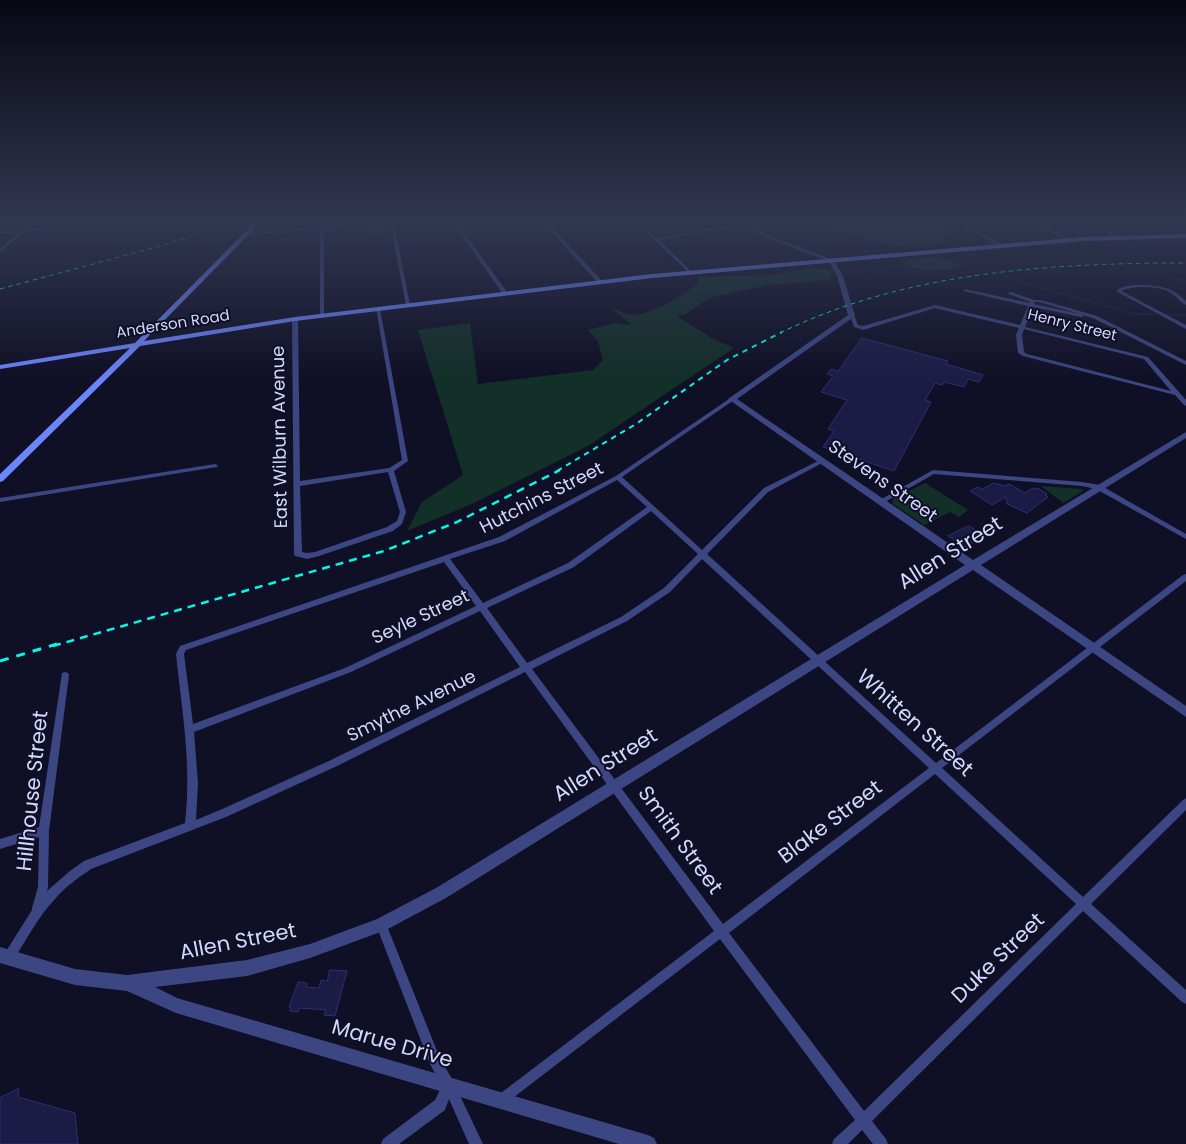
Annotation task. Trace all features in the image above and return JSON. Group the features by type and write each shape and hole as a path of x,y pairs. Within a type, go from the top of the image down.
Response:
{"main road":[{"path":"0,479 204,276"},
{"name":"Anderson Road","path":"0,367 295,319 650,276"}],"street":[{"path":"322,276 322,316"},
{"path":"402,276 408,305"},
{"path":"493,276 505,294"},
{"path":"595,276 600,282"},
{"path":"840,276 852,316"},
{"path":"1186,304 1172,291 1158,287 1124,288 1118,291 1186,326"},
{"path":"966,290 1032,303 1081,316"},
{"path":"1011,293 1032,303 1059,305 1095,317 1186,363"},
{"path":"1032,303 1019,340 1022,354 1177,394"},
{"name":"Henry Street","path":"852,316 856,326 863,328 935,306 1148,359 1186,404"},
{"path":"297,484 391,470 401,465 405,459 378,309"},
{"name":"Hutchins Street","path":"189,730 180,654 183,648 502,539 618,477 852,316"},
{"name":"East Wilburn Avenue","path":"295,319 298,554 308,556 316,554 390,529 400,522 403,512 391,470"},
{"name":"Stevens Street","path":"732,398 1186,712"},
{"name":"Allen Street","path":"5,956 75,977 127,983 247,968 310,951 381,925 441,893 1186,434"},
{"name":"Smythe Avenue","path":"5,956 37,910 66,879 88,865 223,814 334,763 527,668 645,606 666,590 766,490 822,461"},
{"path":"0,500 215,466"},
{"path":"882,501 933,472 1098,487 1186,537"},
{"name":"Whitten Street","path":"618,477 1186,998"},
{"name":"Seyle Street","path":"189,730 348,670 571,565 652,507"},
{"name":"Smith Street","path":"446,559 666,858 722,929 882,1144"},
{"name":"Blake Street","path":"500,1100 1186,577"},
{"name":"Hillhouse Street","path":"37,910 42,887 44,832 65,675"},
{"path":"189,730 193,807 190,826"},
{"name":"Duke Street","path":"839,1144 1186,803"},
{"path":"0,844 44,832"},
{"path":"381,925 423,1033 476,1144"},
{"name":"Marue Drive","path":"127,983 176,1005 648,1144"},
{"path":"388,1144 440,1105 449,1085"}],"green space":[{"path":"831,276 830,280 766,285 709,298 686,314 677,316 713,339 734,348 588,446 474,503 407,531 422,502 463,475 418,330 470,323 478,384 593,370 603,360 598,341 588,330 614,323 632,325 611,308 631,315 650,311 685,293 698,283 698,277"},
{"path":"925,483 968,510 959,517 950,512 924,525 893,504 893,499"},
{"path":"1041,486 1082,489 1083,491 1063,503"}],"building":[{"path":"862,338 948,361 946,364 983,375 979,382 968,379 964,387 944,382 942,385 935,383 925,400 931,402 894,471 823,447 834,431 828,429 847,400 821,392 833,376 827,374 831,369 838,371"},
{"path":"994,483 1005,486 1009,484 1025,493 1033,488 1039,489 1047,494 1045,495 1048,497 1027,513 1007,504 1006,497 992,505 970,491 978,487 982,489"},
{"path":"969,526 985,536 966,547 948,536"},
{"path":"330,970 347,971 335,1016 324,1015 326,1010 299,1008 298,1012 290,1011 291,1007 289,1007 298,982 307,983 306,987 319,988 321,980 327,981"},
{"path":"19,1089 18,1097 75,1113 78,1144 0,1144 0,1098"}],"waterway":[{"path":"693,306 702,293 726,287 821,276"},
{"path":"1007,276 1135,314 1156,314"},
{"path":"1171,276 1186,282"},
{"path":"1166,315 1186,315"}],"railway":[{"path":"0,289 47,276"},
{"path":"780,333 828,312 877,296 927,284 971,276"},
{"path":"557,471 636,424 727,360 780,333"},
{"path":"53,646 384,551 457,522 560,470"},
{"path":"0,661 57,644"}]}
